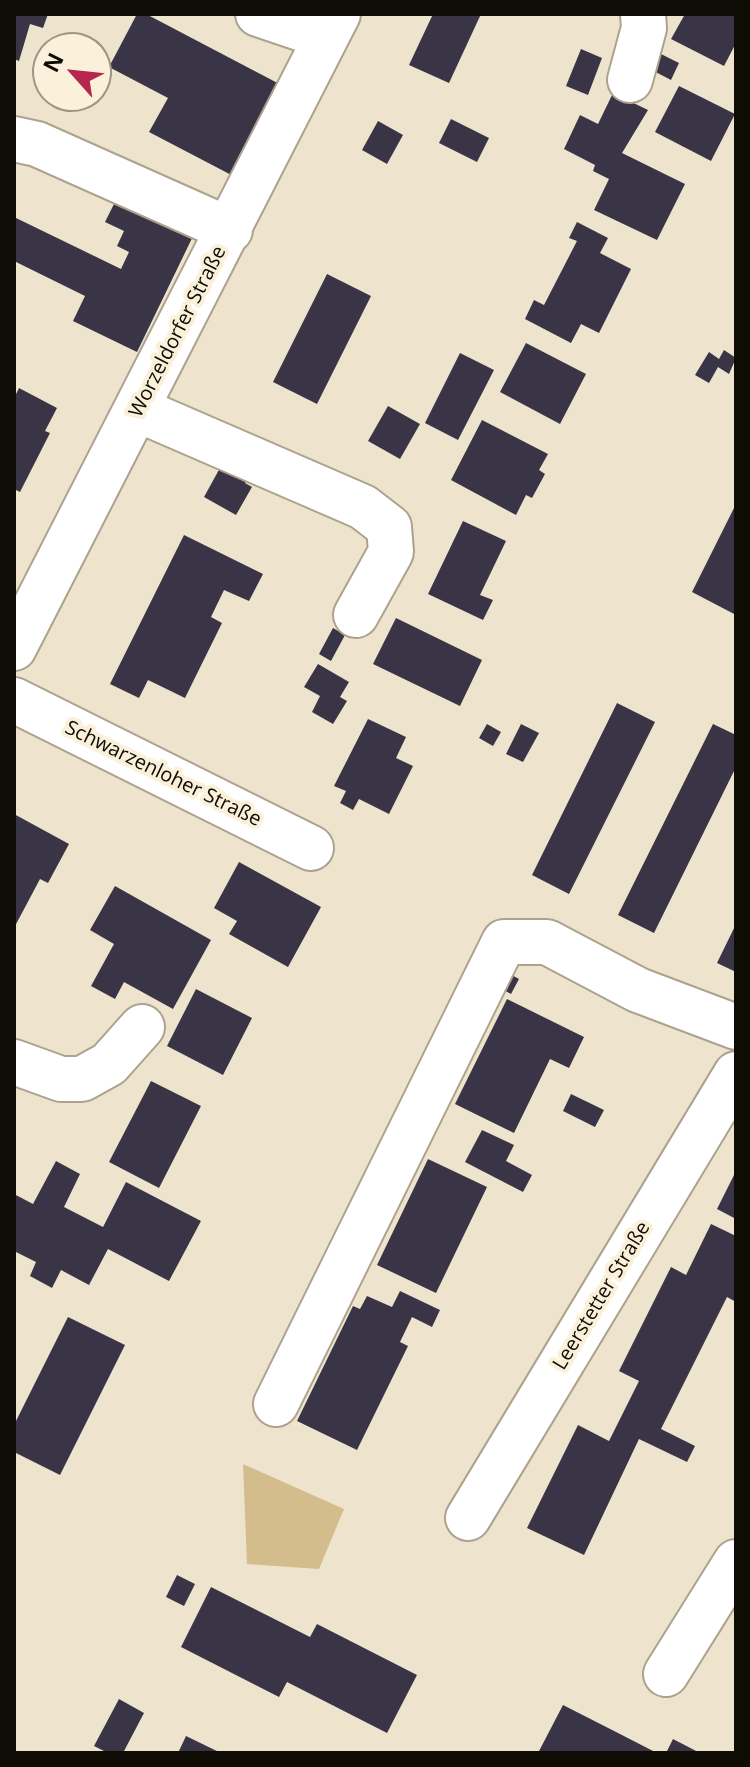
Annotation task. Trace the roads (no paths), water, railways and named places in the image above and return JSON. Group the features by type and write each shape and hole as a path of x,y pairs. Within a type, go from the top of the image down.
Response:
{"street":[{"path":"258,14 332,26"},
{"path":"630,80 644,28 643,14"},
{"name":"Worzeldorfer Straße","path":"14,648 139,410 332,26"},
{"path":"14,139 37,144 230,230"},
{"path":"139,410 363,507 389,527 391,552 356,615"},
{"name":"Schwarzenloher Straße","path":"14,700 311,848"},
{"path":"276,1404 504,942 547,942 638,990 736,1027"},
{"path":"14,1062 61,1079 82,1079 109,1064 142,1027"},
{"name":"Leerstetter Straße","path":"468,1518 736,1074"},
{"path":"666,1674 736,1562"}]}
